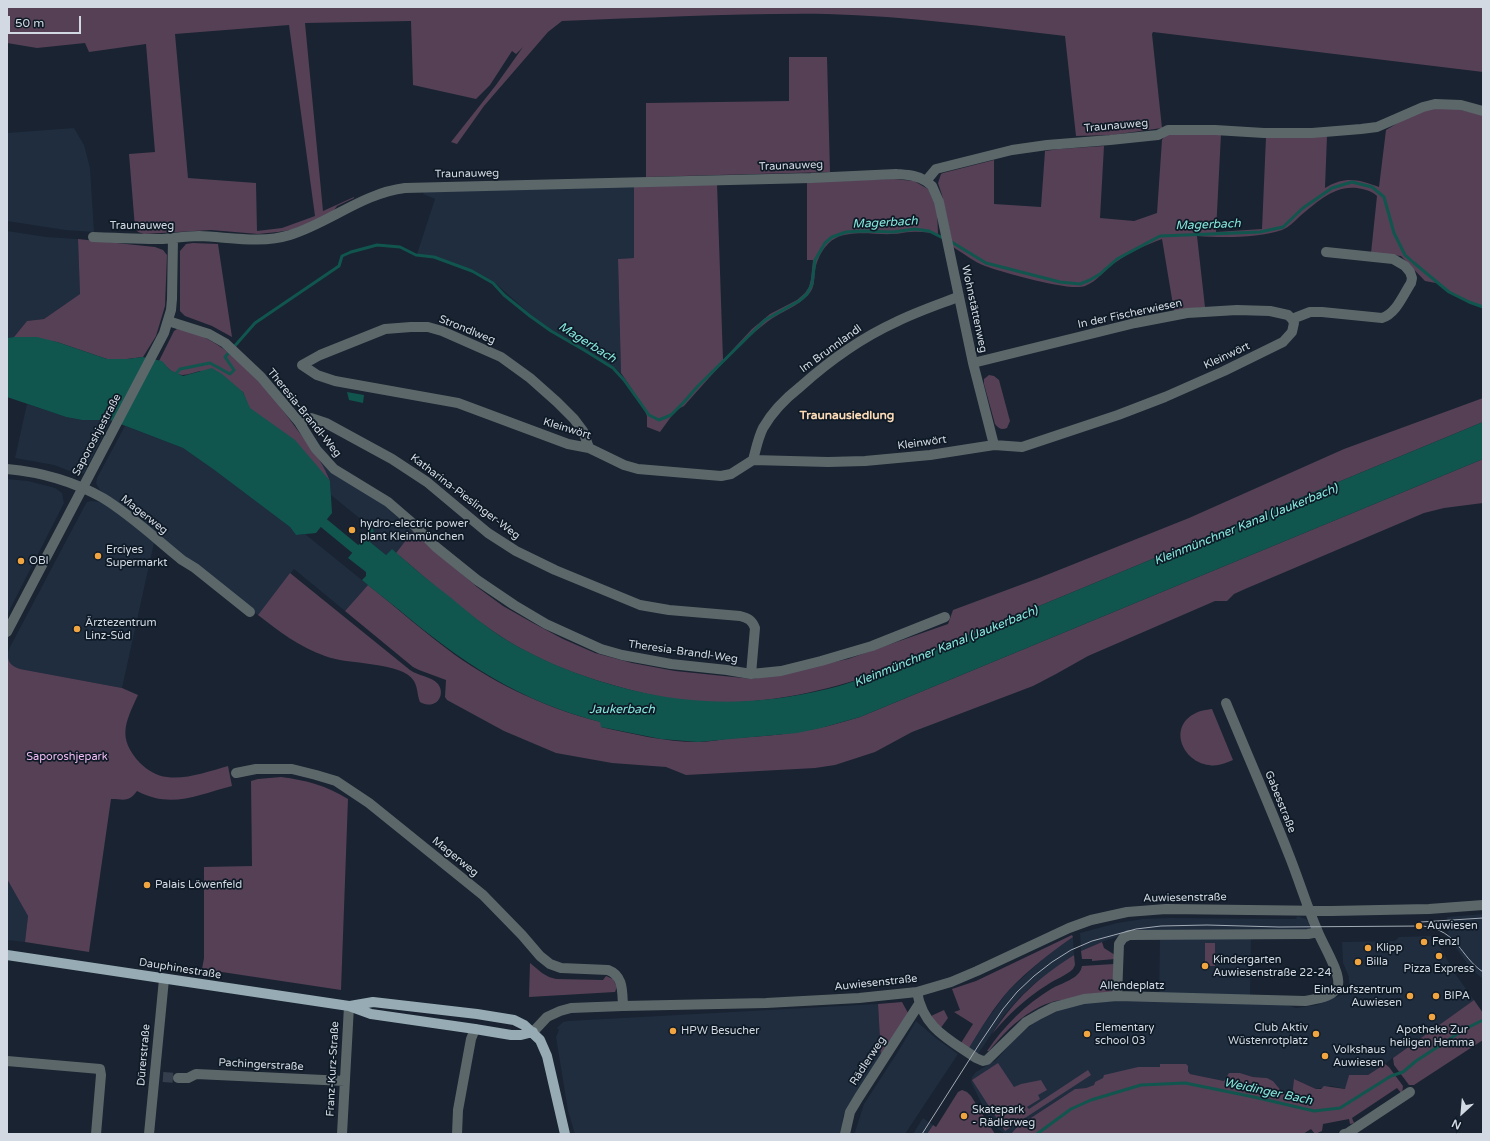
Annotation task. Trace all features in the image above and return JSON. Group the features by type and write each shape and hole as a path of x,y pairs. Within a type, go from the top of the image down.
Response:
{"main road":[{"name":"Dauphinestraße","path":"7,955 349,1006 370,1014 511,1035 520,1035 533,1032"},
{"name":"Dauphinestraße","path":"349,1006 372,1002 477,1014 514,1020 524,1025 533,1032 543,1045 547,1056 565,1134"}],"street":[{"name":"Traunauweg","path":"93,237 173,238 194,236 274,239 310,228 378,194 405,188 811,178 896,174 908,174 920,177 926,181 936,169 1012,150 1046,144 1158,135 1168,130 1312,133 1360,129 1377,127 1423,107 1435,104 1462,105 1483,111"},
{"name":"Wohnstättenweg","path":"926,181 932,186 937,195 958,298 994,445"},
{"name":"Saporoshjestraße","path":"7,632 164,334 172,299 173,238"},
{"path":"1292,319 1310,312 1382,318 1393,312 1411,283 1412,278 1410,272 1405,266 1393,258 1326,252"},
{"name":"Im Brunnlandl","path":"753,460 759,438 768,420 793,393 829,363 871,335 895,322 920,311 958,298"},
{"name":"In der Fischerwiesen","path":"973,363 1135,323 1187,313 1237,310 1270,311 1288,315 1292,319"},
{"name":"Kleinwört","path":"302,364 317,375 335,381 458,403 568,444 589,448 638,470 721,476 731,474 753,460 828,462 865,461 930,455 994,445 1022,446 1102,421 1165,397 1224,371 1283,342 1292,332 1294,323 1292,319"},
{"name":"Theresia-Brandl-Weg","path":"168,321 208,334 225,343 237,353 261,377 298,422 316,449 334,469 388,502 436,547 477,580 546,624 601,649 622,655 671,664 750,674 781,671 822,662 872,646 945,616"},
{"name":"Strondlweg","path":"302,364 320,355 385,329 428,327 442,330 501,357 530,378 557,402 583,430 589,448"},
{"name":"Katharina-Pieslinger-Weg","path":"298,422 311,418 326,423 392,459 423,478 488,533 516,551 555,570 640,605 669,610 748,618 752,622 754,628 750,674"},
{"name":"Magerweg","path":"7,469 42,474 83,488 103,499 182,560 195,568 250,612"},
{"name":"Gabesstraße","path":"1226,703 1289,854 1310,911"},
{"name":"Magerweg","path":"236,773 256,769 292,769 322,776 344,786 369,803 483,895 540,956 550,964 561,968 608,970 614,973 619,978 621,985 622,1006"},
{"name":"Auwiesenstraße","path":"533,1032 547,1017 560,1011 578,1008 859,998 917,992 952,982 971,974 1069,928 1091,920 1127,912 1166,908 1310,911 1429,909 1483,905"},
{"path":"1117,996 1119,944 1123,938 1129,935 1308,934 1318,932 1310,911"},
{"name":"Allendeplatz","path":"917,992 919,1004 930,1023 938,1032 976,1058 983,1061 992,1056 1026,1022 1040,1014 1070,1002 1117,996 1305,1001 1318,999 1335,991 1339,982 1327,949 1318,932"},
{"name":"Dürerstraße","path":"149,1134 158,1077 164,979"},
{"name":"Rädlerweg","path":"845,1134 850,1112 919,1004"},
{"name":"Franz-Kurz-Straße","path":"342,1134 349,1006"},
{"path":"458,1134 458,1110 471,1039 475,1029"},
{"path":"7,1061 100,1069 101,1075 96,1134"},
{"name":"Pachingerstraße","path":"178,1078 188,1078 196,1074 345,1081"},
{"path":"1344,1134 1348,1133 1410,1092"}],"shaded area":[{"path":"74,128 84,145 90,168 94,232 65,230 7,221 7,133"},
{"path":"634,186 634,258 618,259 621,373 614,367 552,330 531,315 494,282 473,270 434,256 417,254 435,199 423,194 424,192"},
{"path":"7,231 46,237 78,239 80,294 44,319 27,321 14,337 7,338"},
{"path":"27,404 66,417 82,420 111,420 84,473 80,475 54,465 15,458"},
{"path":"125,426 183,448 290,527 296,535 305,534 368,585 345,611 294,569 258,615 99,489 96,483 97,478"},
{"path":"321,462 384,505 413,531 396,553 392,549 386,555 370,542 374,530 331,495 330,481"},
{"name":"OBI","path":"7,479 28,481 55,488 62,493 64,503 7,615"},
{"path":"91,501 107,504 154,543 122,688 20,669 11,665 8,660 8,652 10,647 84,507 87,502"},
{"path":"7,879 28,916 25,942 7,940"},
{"path":"1483,914 1483,979 1471,969 1450,939 1447,917"},
{"path":"1297,916 1306,919 1309,922 1309,929 1306,931 1127,934 1104,941 1081,951 1080,933 1117,923 1143,919 1296,919"},
{"path":"1073,937 1074,955 1036,982 1020,997 1004,1015 978,1054 969,1048 981,1028 1008,991 1044,958"},
{"path":"1399,937 1434,937 1456,975 1474,1000 1372,1073 1361,1076 1349,1075 1346,1089 1331,1086 1316,1089 1294,1079 1292,1096 1288,1096 1283,1093 1273,1081 1267,1078 1253,1077 1240,1073 1224,1081 1190,1074 1186,1064 1161,1064 1160,1067 1138,1067 1104,1078 1095,1082 1094,1085 1086,1088 1075,1089 1017,1127 1011,1134 1005,1134 998,1129 986,1113 971,1082 972,1077 976,1072 996,1060 1026,1029 1037,1021 1066,1007 1098,1000 1281,1003 1296,1008 1317,1005 1349,993 1349,977 1343,963 1342,942 1395,941"},
{"name":"Kindergarten Auwiesenstraße 22-24","path":"1160,938 1251,938 1250,997 1159,995"},
{"path":"878,1004 881,1057 843,1116 842,1134 575,1134 568,1111 556,1037 559,1030 557,1028 563,1022"},
{"path":"916,1021 958,1054 905,1134 853,1134 864,1104"},
{"path":"923,1118 933,1125 927,1134 913,1134"}],"green space":[{"path":"7,7 1483,7 1483,72 1153,32 1162,128 1112,135 1076,136 1065,36 946,22 887,17 827,14 761,14 562,21 548,32 484,106 457,144 451,142 496,85 523,47 516,54 512,51 490,85 476,99 413,85 411,21 305,23 323,211 354,198 337,206 332,213 291,230 258,234 211,230 144,234 138,232 135,228 129,154 155,152 146,44 89,52 85,43 37,48 7,43","holes":["289,25 315,216 282,228 257,231 256,183 188,178 175,34"]},
{"path":"789,57 827,57 830,172 646,177 646,103 789,101"},
{"path":"1448,107 1483,115 1483,307 1449,292 1441,284 1425,281 1401,256 1371,253 1377,196 1362,189 1349,188 1333,192 1319,201 1287,227 1273,233 1240,237 1197,236 1205,307 1174,311 1162,239 1121,258 1090,284 1077,287 1051,284 985,266 953,247 938,183 941,174 943,173 994,160 994,204 1041,207 1045,151 1104,146 1100,218 1134,221 1157,213 1162,140 1166,134 1221,134 1216,232 1262,229 1266,137 1327,136 1325,188 1345,180 1365,182 1379,187 1386,130 1411,115 1424,110"},
{"path":"893,179 914,181 928,189 937,209 938,234 918,232 893,234 857,233 832,240 825,247 820,256 815,270 813,286 808,295 799,303 767,322 745,341 684,406 676,410 660,432 647,427 647,416 642,404 621,373 618,259 634,258 634,186 717,183 723,360 752,329 770,314 797,300 809,287 813,260 807,260 807,181"},
{"path":"78,239 155,247 163,250 167,255 165,306 156,336 143,357 107,359 57,342 14,337 27,321 44,319 80,294"},
{"path":"186,244 218,244 232,337 212,326 185,316 180,311 180,251"},
{"path":"177,329 196,334 214,343 232,355 248,370 278,404 314,452 330,481 280,431 249,408 243,392 200,371 184,375 177,374 159,361 174,331"},
{"path":"989,375 994,376 999,380 1010,421 1005,429 1001,429 995,424 984,384 984,379"},
{"path":"1483,398 1483,422 875,674 830,688 784,697 737,702 690,701 655,696 575,673 530,653 493,631 450,599 396,553 413,531 477,587 503,606 563,639 595,653 632,663 675,671 753,679 848,659 948,624 953,610 1039,578 1189,518 1344,449"},
{"path":"1483,459 1483,503 1444,508 1424,513 1245,589 1234,594 1227,601 1215,601 1088,656 1033,686 912,732 875,752 835,765 815,768 686,775 666,767 612,763 556,753 504,731 447,700 445,697 446,680 413,667 345,611 368,585 455,655 489,677 544,703 582,717 601,722 601,727 649,737 686,742 702,742 782,734 828,726 860,717"},
{"path":"290,573 410,670 435,681 441,692 438,700 431,704 420,702 414,681 408,675 398,670 334,659 325,656 290,638 258,615"},
{"name":"Saporoshjepark","path":"8,652 10,663 20,669 122,688 138,695 127,722 126,738 128,746 133,754 143,766 152,772 174,778 198,774 228,766 232,786 184,799 161,799 137,791 128,799 111,799 89,952 25,942 28,916 7,879"},
{"path":"1212,709 1233,760 1221,764 1209,765 1200,763 1192,758 1182,744 1180,735 1186,720 1198,712"},
{"path":"281,777 316,784 332,790 348,799 341,990 202,969 204,958 204,867 252,866 251,781"},
{"path":"1072,935 1073,937 1040,962 1009,990 983,1025 969,1048 961,1043 973,1024 954,1012 960,1010 952,989 976,981"},
{"path":"1102,942 1104,948 1115,955 1115,959 1092,961 1092,959 1082,959 1081,951"},
{"path":"1205,943 1215,943 1215,966 1205,966"},
{"path":"1074,955 1075,965 1073,969 1039,990 1025,1001 1004,1020 992,1034 1019,999 1028,990 1049,972"},
{"path":"530,963 542,973 556,979 603,980 606,976 613,979 617,987 615,992 529,997"},
{"path":"1114,964 1113,993 1055,1001 1035,1009 1010,1028 989,1051 987,1051 1008,1024 1024,1009 1051,989 1070,980 1078,974 1082,966"},
{"path":"1474,1000 1483,1013 1483,1040 1414,1085 1409,1085 1394,1065 1393,1058"},
{"path":"902,1002 908,1013 881,1057 878,1004"},
{"path":"944,1010 948,1018 940,1029 931,1016"},
{"path":"998,1063 1014,1087 1041,1080 1047,1090 1038,1095 1040,1099 1027,1107 1029,1109 1088,1070 1091,1075 1005,1131 972,1080"},
{"path":"1160,1064 1186,1064 1190,1074 1224,1081 1229,1073 1240,1073 1253,1077 1267,1078 1273,1081 1283,1093 1288,1096 1292,1096 1294,1079 1316,1089 1321,1089 1324,1086 1345,1089 1349,1075 1368,1075 1385,1064 1403,1086 1402,1094 1397,1088 1352,1118 1354,1123 1350,1124 1349,1119 1323,1124 1322,1131 1315,1134 1311,1129 1303,1134 1011,1134 1017,1127 1075,1089 1086,1088 1094,1085 1095,1082 1103,1078 1104,1075 1138,1067 1160,1067"},
{"path":"962,1090 971,1096 995,1134 927,1134 933,1125 936,1127 958,1092"}],"water":[{"path":"37,337 57,342 107,359 143,357 162,361 170,370 183,376 212,368 222,374 243,392 250,408 295,440 330,481 332,513 316,533 296,535 290,527 183,448 110,420 82,420 66,417 7,397 7,338"},
{"path":"347,392 364,395 363,403 349,400"},
{"name":"Jaukerbach","path":"1483,422 1483,459 860,717 797,733 698,742 661,739 601,727 600,722 543,703 492,678 468,663 366,584 362,580 366,576 366,572 348,558 368,533 370,526 374,532 370,542 386,555 392,549 485,626 508,641 541,658 599,681 626,689 679,699 732,702 786,697 830,688 875,674"}],"waterway":[{"name":"Magerbach","path":"950,241 986,263 1060,282 1080,284 1100,274 1117,259 1160,236 1260,232 1283,227 1303,208 1332,188 1352,182 1372,187 1384,197 1394,233 1405,255 1449,292 1483,307"},
{"name":"Magerbach","path":"175,375 180,369 210,363 230,374 234,370 225,357 255,323 339,266 342,256 377,245 400,247 416,255 434,257 472,271 493,283 504,295 551,331 613,368 624,380 649,415 659,420 671,415 697,387 765,320 799,301 807,294 812,284 815,260 825,243 832,237 846,232 893,232 915,229 929,231 943,238"},
{"name":"Kleinmünchner Kanal (Jaukerbach)","path":"314,515 365,557"},
{"name":"Weidinger Bach","path":"1037,1134 1071,1109 1091,1100 1141,1085 1185,1083 1314,1111 1340,1108 1391,1076 1403,1072 1416,1061 1465,1029 1483,1020"}],"tunnel":[{"path":"163,1077 178,1078"}],"tram line":[{"path":"1421,922 1483,918"},
{"path":"922,1134 980,1043 1003,1009 1017,992 1052,962 1071,950 1092,941 1136,929 1161,926 1423,926 1444,933 1458,945 1475,966 1483,972"}],"place":[{"name":"hydro-electric power plant Kleinmünchen","path":"352,530"},
{"name":"Erciyes Supermarkt","path":"98,556"},
{"name":"OBI","path":"21,561"},
{"name":"Ärztezentrum Linz-Süd","path":"77,629"},
{"name":"Palais Löwenfeld","path":"147,885"},
{"name":"Auwiesen","path":"1419,926"},
{"name":"Fenzl","path":"1424,942"},
{"name":"Klipp","path":"1368,948"},
{"name":"Pizza Express","path":"1439,956"},
{"name":"Billa","path":"1358,962"},
{"name":"Kindergarten Auwiesenstraße 22-24","path":"1205,966"},
{"name":"Einkaufszentrum Auwiesen","path":"1410,996"},
{"name":"BIPA","path":"1436,996"},
{"name":"Apotheke Zur heiligen Hemma","path":"1432,1017"},
{"name":"HPW Besucher","path":"673,1031"},
{"name":"Elementary school 03","path":"1087,1034"},
{"name":"Club Aktiv Wüstenrotplatz","path":"1316,1034"},
{"name":"Volkshaus Auwiesen","path":"1325,1056"},
{"name":"Skatepark - Rädlerweg","path":"964,1116"}],"district":[{"name":"Traunausiedlung","path":"847,416"}]}
